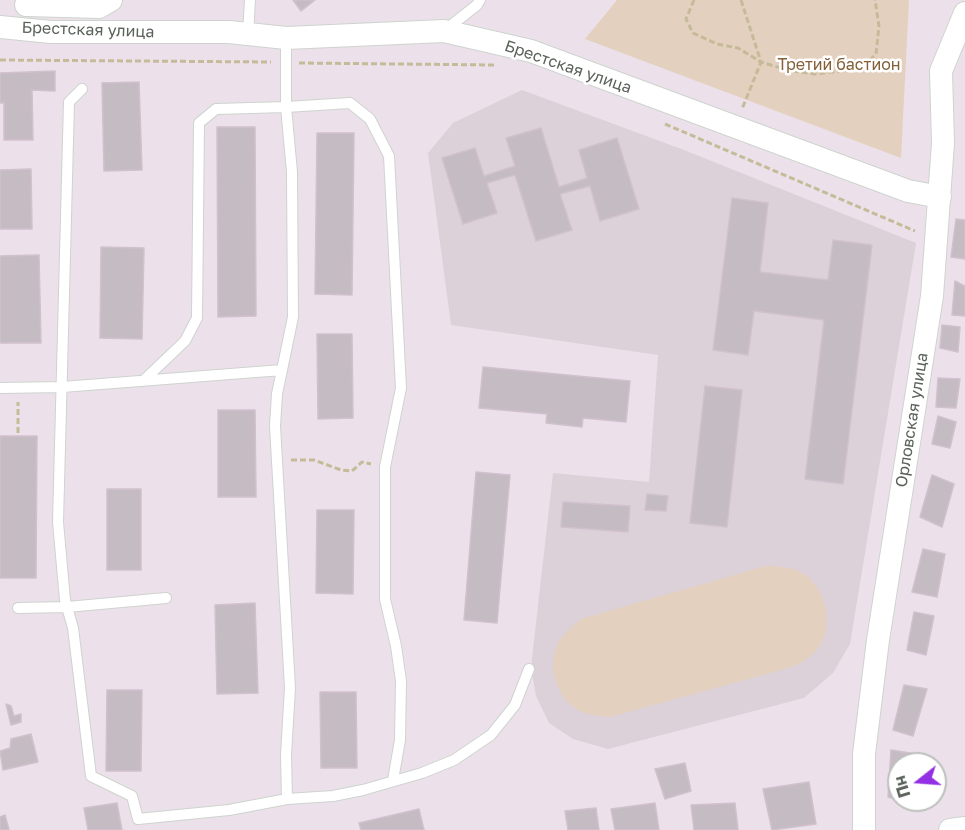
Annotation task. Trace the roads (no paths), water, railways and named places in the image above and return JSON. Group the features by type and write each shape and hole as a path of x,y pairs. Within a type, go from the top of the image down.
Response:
{"street":[{"path":"26,5 99,7 111,0"},
{"name":"Орловская улица","path":"864,830 864,754 874,674 932,296 943,143 941,71 965,13"},
{"name":"Брестская улица","path":"0,27 51,32 248,34 286,38 444,31 531,51 908,190 940,197"},
{"path":"950,830 965,828"}],"lane":[{"path":"248,34 249,0"},
{"path":"444,31 477,6 480,0"},
{"path":"286,38 286,107 292,172 293,317 277,394 275,426 290,688 286,755 287,799"},
{"path":"82,89 69,102 58,522 67,607 73,628 91,776 132,796 138,819 228,810 287,799 333,796 363,790 422,773 454,760 490,735 515,705 529,669"},
{"path":"143,381 185,341 197,318 199,123 216,109 350,103 370,119 389,156 401,388 385,467 385,598 401,681 399,740 393,780"},
{"path":"0,388 62,387 282,370"},
{"path":"18,608 67,607 166,598"}],"park label":[{"name":"Третий бастион","path":"839,65"}]}
